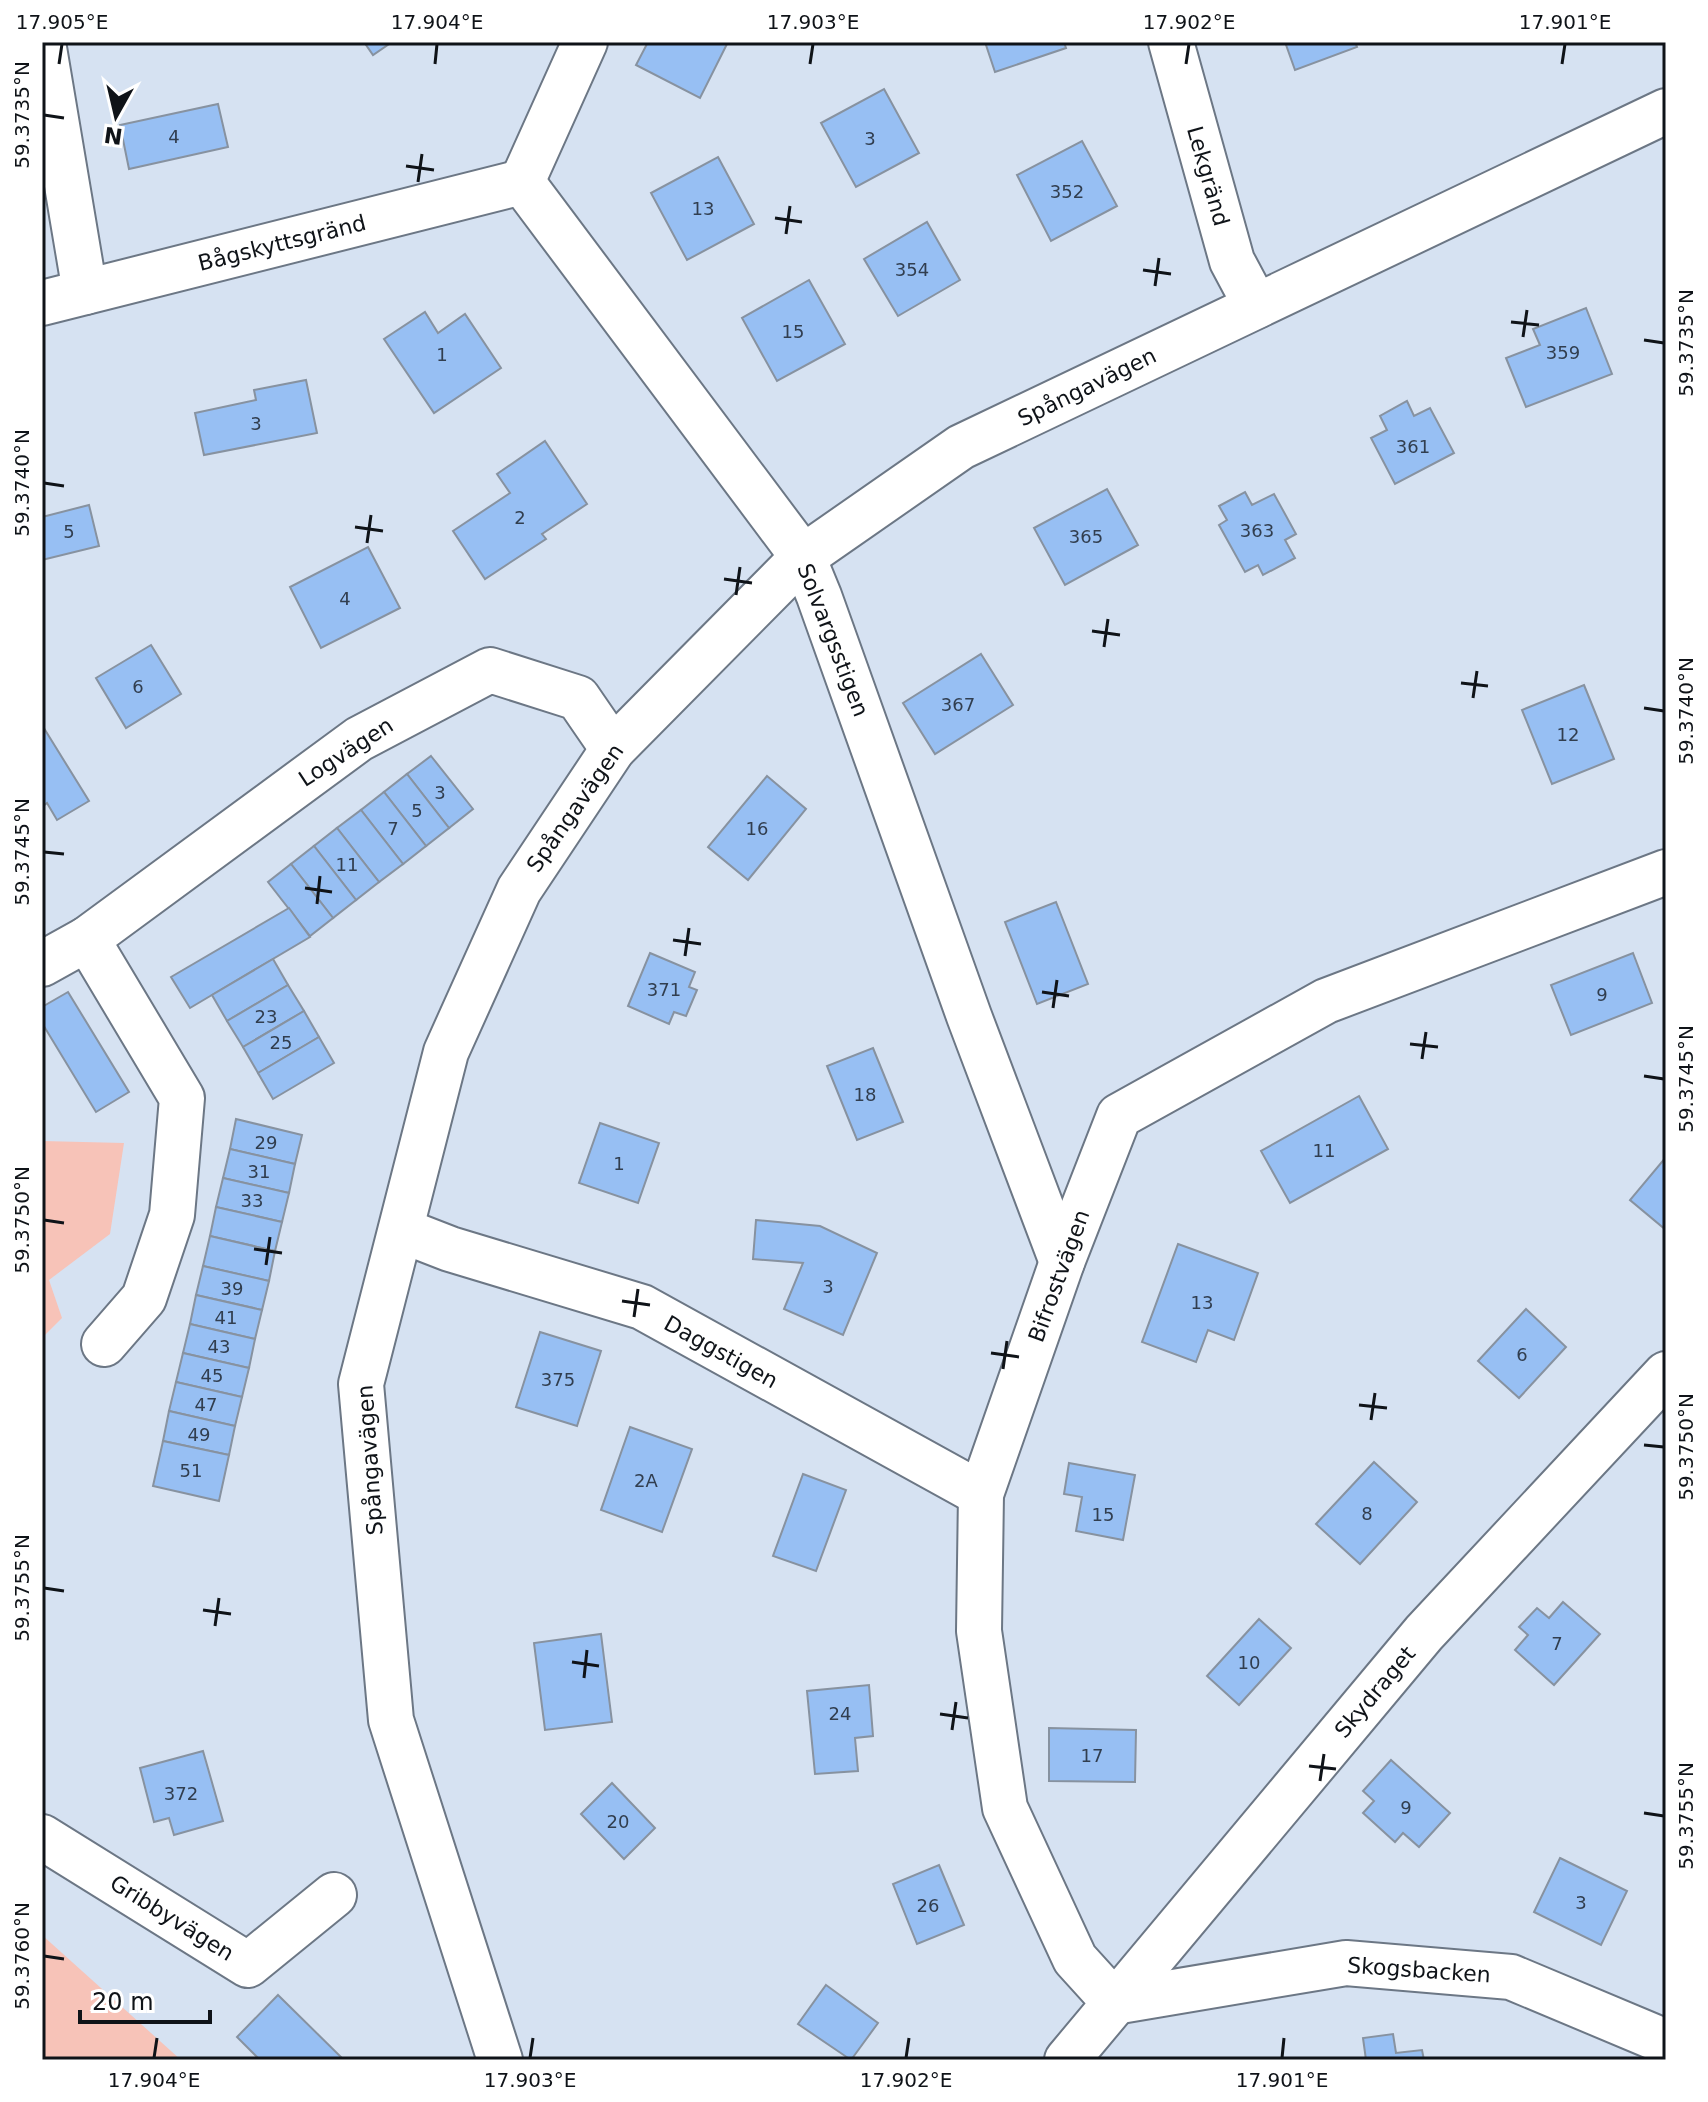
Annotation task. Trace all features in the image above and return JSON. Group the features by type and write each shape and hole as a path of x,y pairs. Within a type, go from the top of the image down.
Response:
{"street":[{"path":"43,42 85,292"},
{"path":"522,182 585,42"},
{"name":"Lekgränd","path":"1171,42 1232,261 1256,306"},
{"name":"Spångavägen","path":"500,2060 391,1720 361,1384 446,1052 519,890 613,749 803,557 961,447 1666,111"},
{"name":"Bågskyttsgränd","path":"42,303 522,182"},
{"name":"Solvargsstigen","path":"522,182 803,557 969,1016 1062,1262"},
{"name":"Logvägen","path":"42,964 87,939 359,739 490,670 578,698 613,749"},
{"name":"Bifrostvägen","path":"1114,2002 1075,1959 1005,1808 979,1631 981,1494 1062,1262 1119,1116 1326,1001 1666,872"},
{"path":"87,939 182,1098 172,1215 144,1298 104,1344"},
{"name":"Daggstigen","path":"401,1230 450,1249 642,1307 981,1494"},
{"name":"Skydraget","path":"1067,2060 1424,1633 1666,1374"},
{"name":"Gribbyvägen","path":"42,1837 248,1965 334,1895"},
{"name":"Skogsbacken","path":"1114,2002 1346,1963 1511,1977 1666,2042"}],"shaded area":[{"path":"42,1141 124,1143 110,1234 49,1280 62,1318 42,1338"},
{"path":"42,1935 181,2060 42,2060"}],"building":[{"path":"364,42 392,42 373,55"},
{"path":"648,42 728,42 700,98 636,65"},
{"path":"985,42 1064,42 1066,48 995,72"},
{"path":"1285,42 1355,42 1357,47 1295,70"},
{"path":"884,89 919,153 856,187 821,123"},
{"path":"218,104 228,147 129,169 120,125"},
{"path":"1082,141 1117,206 1051,241 1017,175"},
{"path":"718,157 754,224 687,260 651,193"},
{"path":"927,222 960,280 898,316 864,259"},
{"path":"809,280 845,344 777,381 742,318"},
{"path":"1586,308 1612,374 1526,407 1506,358 1540,345 1533,329"},
{"path":"425,312 438,333 465,314 501,368 434,413 384,339"},
{"path":"306,380 317,433 204,455 195,413 256,400 254,390"},
{"path":"1407,401 1414,416 1430,408 1454,453 1395,484 1371,438 1387,430 1380,416"},
{"path":"545,441 587,504 542,534 546,539 485,579 453,531 510,493 497,474"},
{"path":"1107,489 1138,545 1065,585 1034,528"},
{"path":"1245,492 1252,505 1274,494 1296,534 1285,540 1295,558 1263,575 1258,565 1245,572 1219,525 1227,520 1219,506"},
{"path":"89,505 99,546 42,560 42,517"},
{"path":"368,547 400,608 321,648 290,587"},
{"path":"151,645 181,694 126,728 96,678"},
{"path":"981,654 1013,705 935,754 903,703"},
{"path":"1584,685 1614,759 1552,784 1522,710"},
{"path":"42,725 89,801 57,820 47,803 42,807"},
{"path":"431,756 473,809 449,828 407,774"},
{"path":"407,774 449,828 426,846 384,792"},
{"path":"767,776 806,809 748,880 708,847"},
{"path":"384,792 426,846 403,864 361,810"},
{"path":"361,810 403,864 379,882 337,828"},
{"path":"337,828 379,882 356,900 314,846"},
{"path":"314,846 356,900 333,918 291,864"},
{"path":"291,864 333,918 310,936 268,882"},
{"path":"1056,902 1088,984 1037,1004 1005,922"},
{"path":"289,908 310,937 190,1008 171,977"},
{"path":"650,953 695,972 689,987 697,990 686,1016 674,1012 669,1024 628,1006"},
{"path":"1633,953 1652,1003 1571,1035 1551,985"},
{"path":"273,959 288,985 227,1021 212,995"},
{"path":"288,985 304,1011 243,1047 227,1021"},
{"path":"68,992 129,1092 96,1112 42,1023 42,1007"},
{"path":"304,1011 319,1037 258,1073 243,1047"},
{"path":"319,1037 334,1063 273,1099 258,1073"},
{"path":"873,1048 903,1122 857,1140 827,1066"},
{"path":"1359,1096 1388,1149 1290,1203 1261,1151"},
{"path":"236,1119 302,1135 295,1164 230,1149"},
{"path":"600,1123 659,1143 638,1203 579,1183"},
{"path":"230,1149 295,1164 289,1193 223,1178"},
{"path":"1666,1157 1666,1230 1630,1200"},
{"path":"223,1178 289,1193 282,1222 216,1207"},
{"path":"216,1207 282,1222 275,1251 210,1236"},
{"path":"756,1220 820,1226 877,1253 843,1335 784,1309 803,1263 753,1259"},
{"path":"210,1236 275,1251 269,1281 203,1266"},
{"path":"1178,1244 1258,1273 1234,1340 1208,1330 1196,1362 1142,1342"},
{"path":"203,1266 269,1281 262,1310 196,1295"},
{"path":"196,1295 262,1310 255,1339 190,1324"},
{"path":"1526,1309 1566,1347 1519,1398 1478,1361"},
{"path":"190,1324 255,1339 249,1368 183,1353"},
{"path":"540,1332 601,1351 577,1426 516,1407"},
{"path":"183,1353 249,1368 242,1397 176,1382"},
{"path":"176,1382 242,1397 235,1426 169,1411"},
{"path":"169,1411 235,1426 229,1455 163,1441"},
{"path":"630,1427 692,1449 662,1532 601,1510"},
{"path":"163,1441 229,1455 219,1501 153,1486"},
{"path":"1374,1462 1417,1502 1360,1564 1316,1524"},
{"path":"1069,1463 1135,1475 1123,1540 1076,1531 1082,1497 1064,1494"},
{"path":"803,1474 846,1490 816,1571 773,1556"},
{"path":"1563,1602 1600,1634 1554,1685 1515,1650 1528,1635 1519,1627 1537,1608 1549,1618"},
{"path":"1259,1619 1291,1648 1239,1705 1207,1676"},
{"path":"601,1634 612,1722 545,1730 534,1643"},
{"path":"869,1685 873,1736 855,1738 858,1771 815,1774 807,1691"},
{"path":"1049,1728 1136,1730 1135,1782 1049,1781"},
{"path":"203,1751 223,1821 174,1835 169,1818 154,1822 140,1768"},
{"path":"1391,1760 1450,1813 1419,1847 1403,1833 1395,1842 1363,1813 1374,1801 1363,1791"},
{"path":"612,1783 655,1828 624,1859 581,1814"},
{"path":"1560,1858 1627,1891 1601,1945 1534,1912"},
{"path":"939,1865 964,1925 917,1944 893,1884"},
{"path":"826,1985 878,2023 851,2060 798,2024"},
{"path":"278,1995 344,2060 260,2060 237,2037"},
{"path":"1393,2034 1396,2053 1422,2050 1424,2060 1366,2060 1363,2038"}]}
